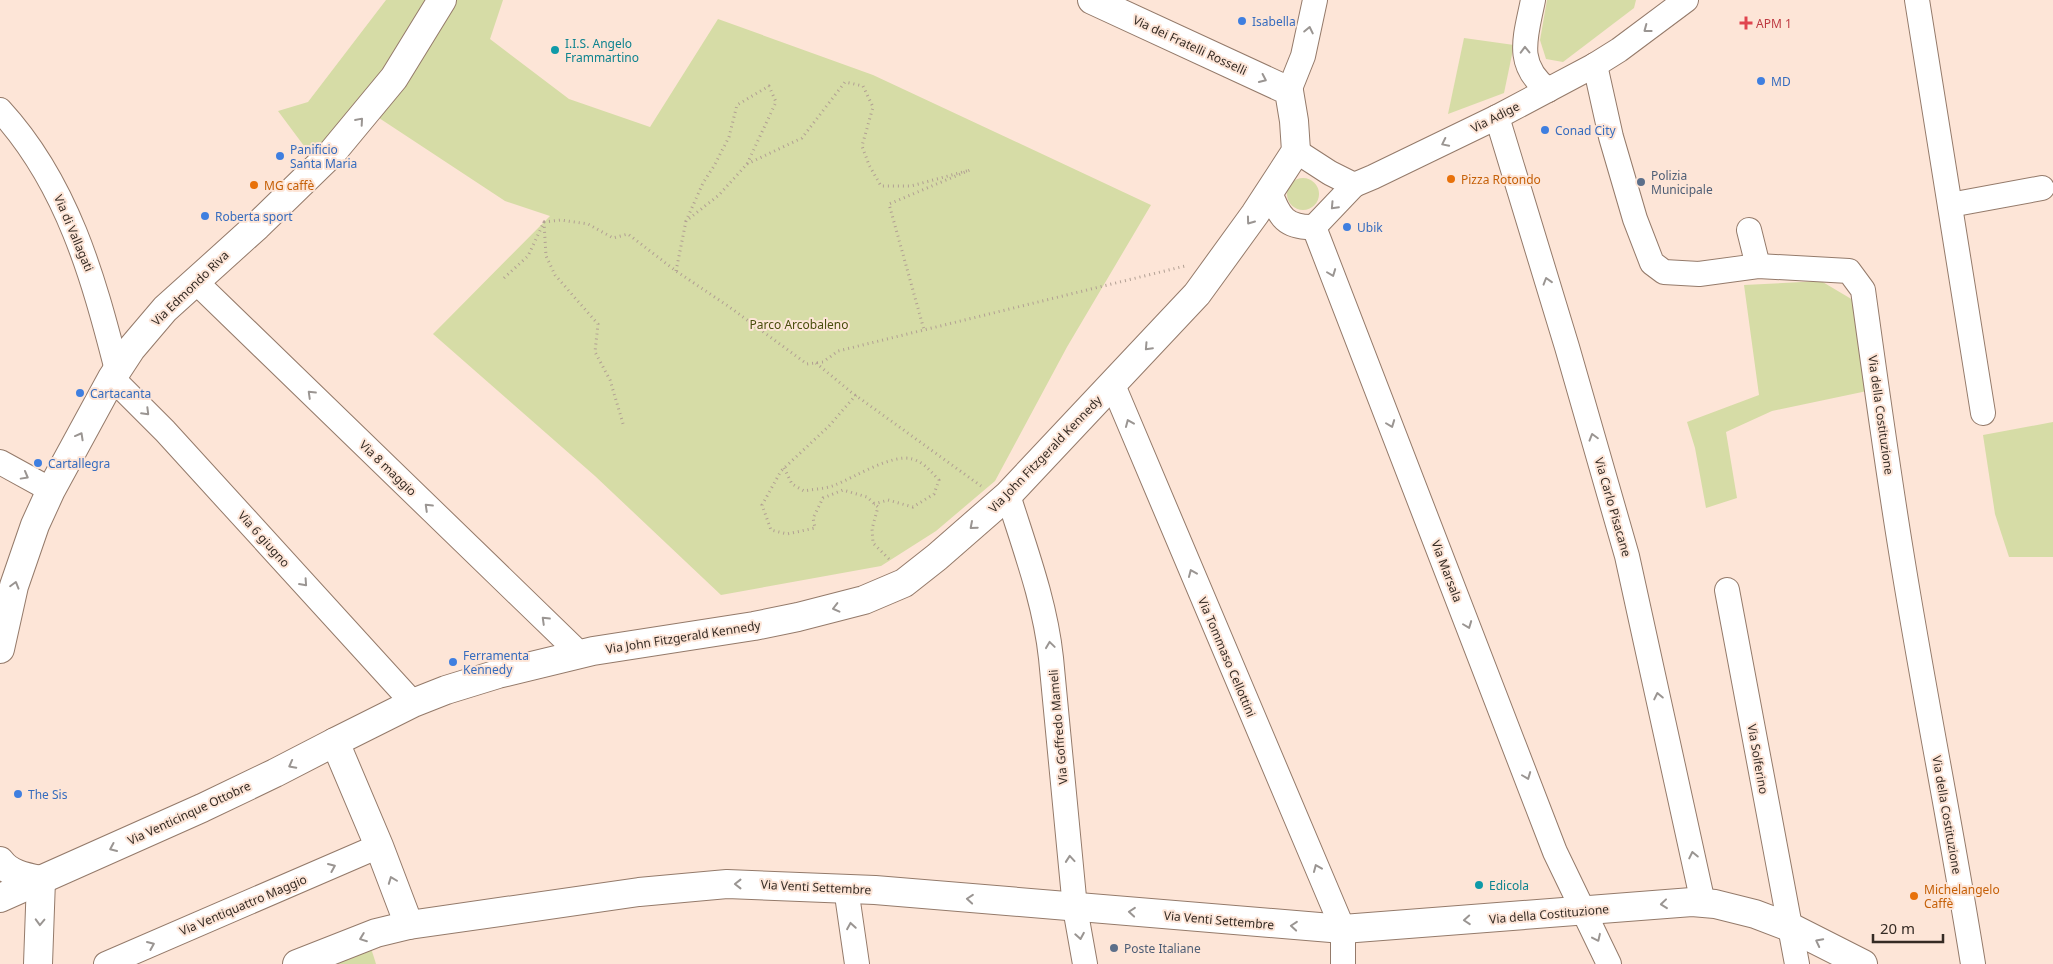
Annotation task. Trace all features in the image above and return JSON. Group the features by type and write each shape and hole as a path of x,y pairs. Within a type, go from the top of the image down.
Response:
{"street":[{"name":"Via Edmondo Riva","path":"0,649 14,586 22,560 51,490 114,374 154,322 195,281 306,179 348,134 394,78 442,0"},
{"name":"Via dei Fratelli Rosselli","path":"1092,0 1289,91"},
{"path":"1270,192 1279,212 1288,223 1300,227 1314,227 1354,185 1330,173 1296,151 1289,91 1306,44 1315,0"},
{"path":"1532,0 1524,49 1526,59 1536,80 1548,90"},
{"name":"Via Adige","path":"1354,185 1392,170 1595,65 1619,50 1686,0"},
{"path":"1917,0 1983,413"},
{"name":"Via della Costituzione","path":"1595,65 1611,137 1635,219 1652,263 1664,272 1699,274 1758,266 1849,271 1862,290 1901,551 1972,964"},
{"name":"Via di Vallagati","path":"0,110 20,133 40,162 68,214 91,275 114,374"},
{"name":"Via Carlo Pisacane","path":"1497,117 1567,347 1627,556 1703,903"},
{"name":"Via John Fitzgerald Kennedy","path":"335,742 413,703 446,690 498,674 580,654 636,643 769,623 823,611 879,595 913,577 1005,498 1197,294 1270,192 1296,151"},
{"path":"1950,205 2042,188"},
{"name":"Via Marsala","path":"1314,227 1555,852 1609,964"},
{"path":"1749,230 1758,266"},
{"name":"Via 8 maggio","path":"195,281 580,654"},
{"name":"Via 6 giugno","path":"114,374 413,703"},
{"name":"Via Tommaso Cellottini","path":"1112,385 1342,929 1344,964"},
{"path":"0,462 51,490"},
{"name":"Via Goffredo Mameli","path":"1005,498 1036,583 1046,620 1051,653 1075,908 1084,964"},
{"name":"Via Solferino","path":"1727,590 1767,808 1792,928 1797,964"},
{"path":"335,742 379,846 409,925"},
{"name":"Via Venticinque Ottobre","path":"0,898 276,774 335,742"},
{"name":"Via Ventiquattro Maggio","path":"106,964 379,846"},
{"path":"0,860 7,869 41,880 38,964"},
{"name":"Via Venti Settembre","path":"297,964 376,933 409,925 639,892 704,885 760,884 846,888 1342,929"},
{"path":"846,888 858,964"},
{"name":"Via della Costituzione","path":"1342,929 1584,912 1674,903 1703,903 1755,914 1792,928 1863,964"}],"path":[{"path":"747,164 802,138 846,82 863,86 873,107 862,146 869,165 881,186 912,186 970,170 889,204 924,330"},
{"path":"676,271 686,221 702,183 714,166 729,137 737,105 769,86 776,102 747,164 719,195 686,221"},
{"path":"544,222 561,220 588,224 613,238 628,234 676,271 808,364 823,362 838,351 1222,257"},
{"path":"504,278 528,256 544,222"},
{"path":"544,222 546,256 555,275 598,324 595,352 610,380 624,427"},
{"path":"816,363 856,395 1005,498"},
{"path":"856,395 829,426 784,468 762,504 771,530 788,534 815,528 813,518 822,498 844,490 867,497 878,507 872,529 873,543 890,560"},
{"path":"784,468 792,484 804,491 834,486 860,472 889,461 908,458 925,464 939,480 934,494 913,507 888,500 874,504"}],"green space":[{"path":"386,0 428,0 383,82 313,158 278,111 308,102"},
{"name":"Parco Arcobaleno","path":"449,0 503,0 490,39 569,99 650,127 718,19 873,75 1151,205 1067,347 995,481 936,531 881,566 721,595 595,476 433,334 550,216 505,201 376,116"},
{"path":"1547,0 1636,0 1634,8 1563,62 1546,59 1540,40"},
{"path":"1464,38 1514,45 1504,93 1448,114"},
{"path":"1303,178 1309,179 1314,183 1318,188 1318,200 1314,205 1309,209 1303,210 1297,209 1292,205 1288,200 1287,194 1288,188 1292,183 1297,179"},
{"path":"1821,281 1853,300 1867,391 1772,411 1726,432 1737,498 1706,508 1695,448 1687,422 1759,395 1744,285"},
{"path":"2053,422 2053,557 2009,557 1995,514 1983,435"},
{"path":"370,945 376,964 322,964"}],"place":[{"name":"Isabella","path":"1242,21"},
{"name":"APM 1","path":"1746,23"},
{"name":"I.I.S. Angelo Frammartino","path":"555,50"},
{"name":"MD","path":"1761,81"},
{"name":"Conad City","path":"1545,130"},
{"name":"Panificio Santa Maria","path":"280,156"},
{"name":"Pizza Rotondo","path":"1451,179"},
{"name":"Polizia Municipale","path":"1641,182"},
{"name":"MG caffè","path":"254,185"},
{"name":"Roberta sport","path":"205,216"},
{"name":"Ubik","path":"1347,227"},
{"name":"Cartacanta","path":"80,393"},
{"name":"Cartallegra","path":"38,463"},
{"name":"Ferramenta Kennedy","path":"453,662"},
{"name":"The Sis","path":"18,794"},
{"name":"Edicola","path":"1479,885"},
{"name":"Michelangelo Caffè","path":"1914,896"},
{"name":"Poste Italiane","path":"1114,948"}]}
